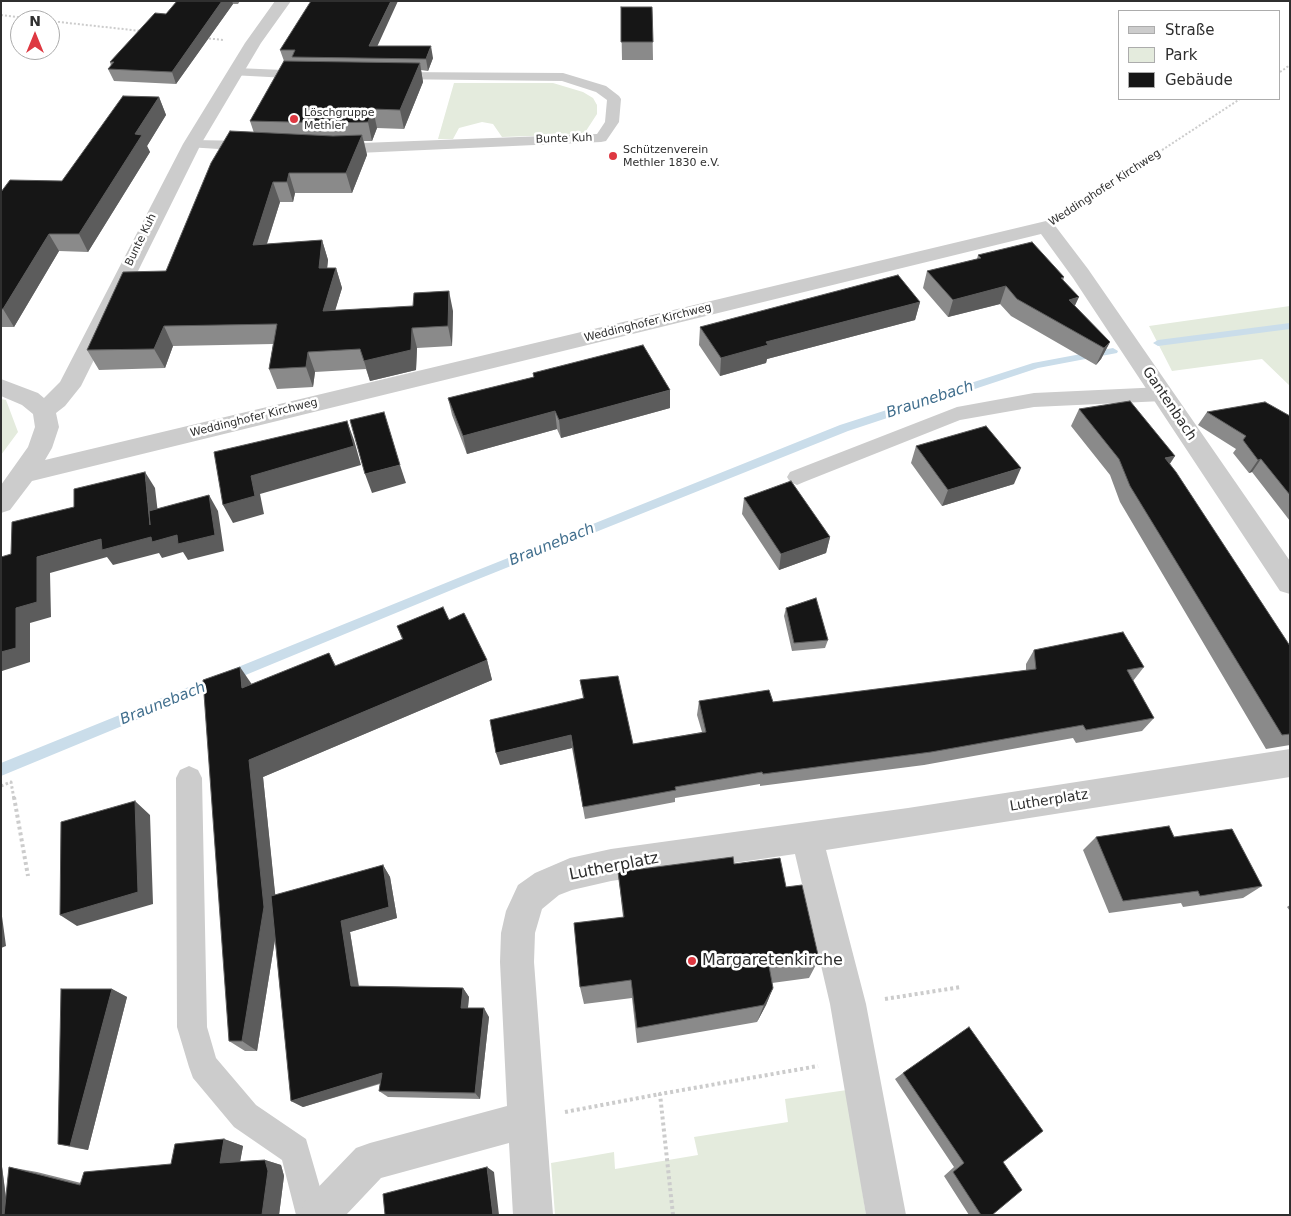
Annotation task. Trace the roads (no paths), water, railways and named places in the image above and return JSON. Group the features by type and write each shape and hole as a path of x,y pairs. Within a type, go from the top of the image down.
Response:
{"street":[{"name":"Bunte Kuh","path":"44,411 69,386 192,144 253,43 283,1"},
{"name":"Gantenbach","path":"1046,227 1163,394 1290,583"},
{"name":"Weddinghofer Kirchweg","path":"24,474 1046,227"},
{"path":"1,387 30,399 44,411 47,427 40,448 24,474 1,503"},
{"name":"Lutherplatz","path":"533,1215 517,962 518,933 523,912 530,897 547,884 570,874 612,865 918,822 1290,763"},
{"path":"807,837 848,1004 886,1215"},
{"path":"319,1215 370,1162 526,1120"}],"lane":[{"path":"236,72 321,75"},
{"name":"Bunte Kuh","path":"319,148 601,138 612,122 614,99 601,89 563,77 378,76"},
{"path":"192,144 270,146"},
{"path":"797,477 957,414 1034,400 1163,394"},
{"path":"190,778 192,1026 204,1066 245,1116 295,1150 312,1215"}],"waterway":[{"name":"Braunebach","path":"1158,343 1290,326"},
{"name":"Braunebach","path":"1,770 462,581 844,428 1037,365 1113,351"}],"place":[{"name":"Löschgruppe Methler","path":"294,119"},
{"name":"Schützenverein Methler 1830 e.V.","path":"613,156"},
{"name":"Margaretenkirche","path":"692,961"}]}
